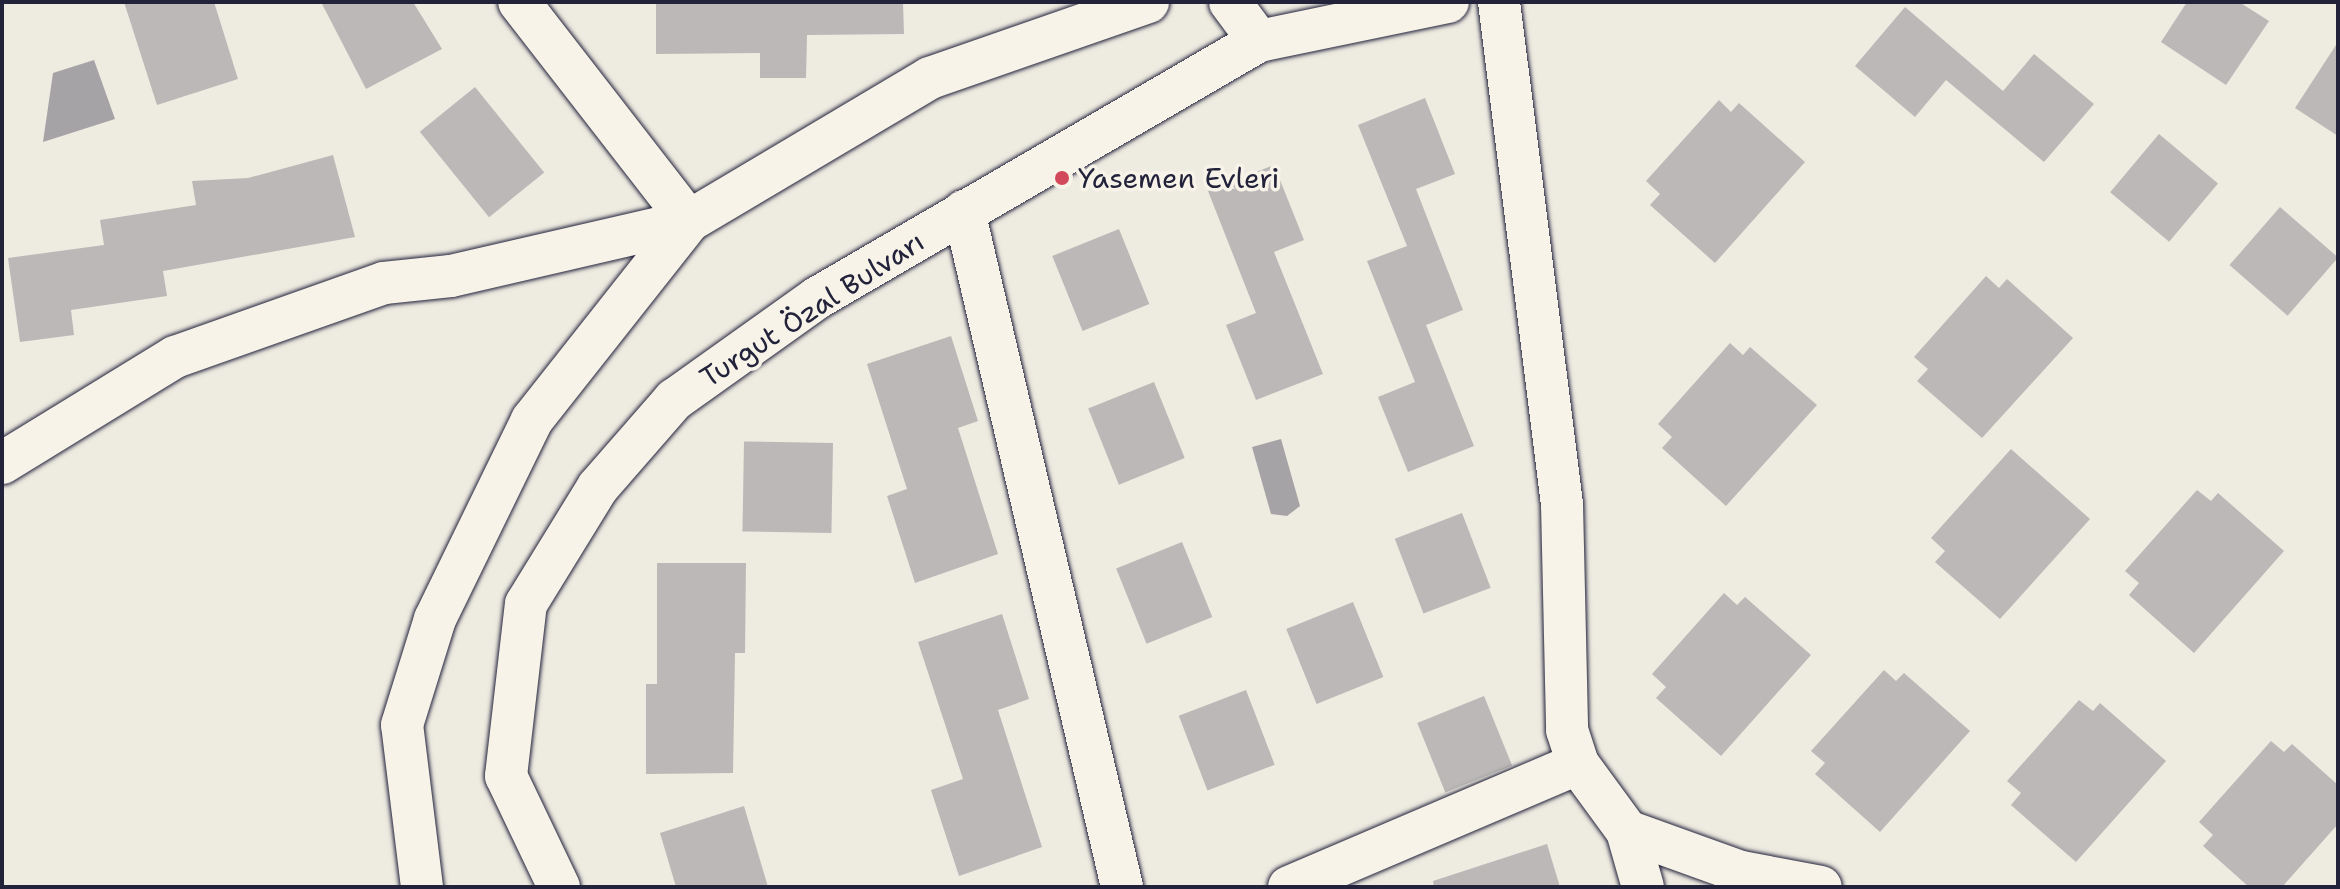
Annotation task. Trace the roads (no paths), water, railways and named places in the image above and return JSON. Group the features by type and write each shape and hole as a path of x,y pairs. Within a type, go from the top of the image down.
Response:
{"street":[{"path":"519,2 689,221"},
{"path":"2,463 175,357 339,299 689,221 930,78 1148,2"},
{"path":"1230,2 1259,41"},
{"name":"Turgut Özal Bulvarı","path":"559,887 506,776 526,604 598,487 674,400 817,298 1259,41 1448,2"},
{"path":"1499,2 1562,504 1567,730 1578,764 1627,831 1643,887"},
{"path":"964,211 1122,887"},
{"path":"422,887 402,725 435,619 532,420 689,221"},
{"path":"1289,887 1578,764"},
{"path":"1627,831 1741,872 1821,887"}],"place":[{"name":"Yasemen Evleri","path":"1062,178"}]}
